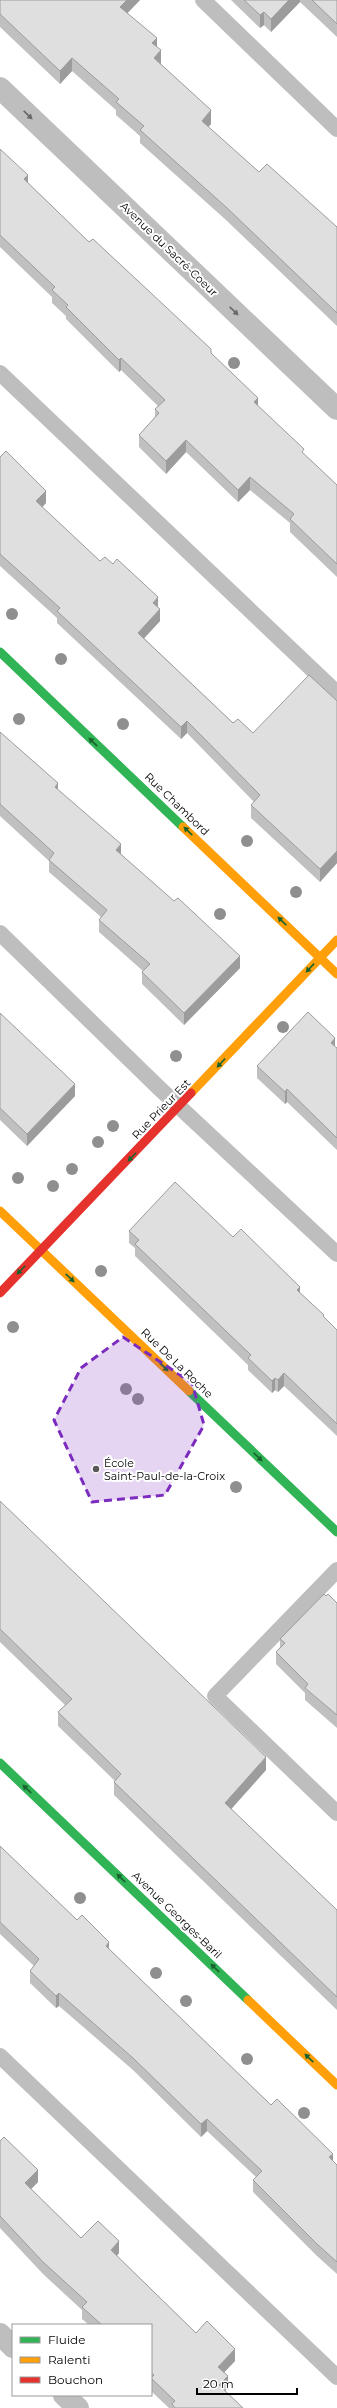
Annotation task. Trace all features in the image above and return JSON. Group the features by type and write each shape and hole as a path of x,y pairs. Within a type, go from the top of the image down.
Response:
{"street":[{"name":"Avenue du Sacré-Coeur","path":"0,88 337,409"},
{"name":"Rue Chambord","path":"0,652 337,974"},
{"name":"Rue Prieur Est","path":"0,1293 42,1251 337,940"},
{"name":"Rue De La Roche","path":"0,1211 337,1532"},
{"name":"Avenue Georges-Baril","path":"0,1763 337,2085"},
{"path":"0,2334 12,2346"},
{"path":"65,2396 78,2408"}],"lane":[{"path":"203,0 337,129"},
{"path":"0,373 337,693"},
{"path":"0,933 179,1107 337,1254"},
{"path":"337,1570 215,1696 337,1813"},
{"path":"0,2056 337,2377"}],"highlighted area":[{"path":"123,1337 192,1383 204,1425 165,1495 92,1502 54,1420 81,1368"}],"building":[{"path":"0,0 127,0 120,7 157,38 152,43 161,50 154,58 211,110 202,121 259,172 267,164 337,227 337,313 226,207 140,130 144,126 116,102 119,99 72,58 60,71 0,14"},
{"path":"244,0 289,0 271,19 264,12 260,15"},
{"path":"312,0 337,0 337,24"},
{"path":"0,149 28,175 24,179 89,242 93,239 211,349 211,353 258,398 254,402 304,449 302,452 337,485 337,564 290,519 294,514 250,477 238,490 186,440 166,461 139,435 159,413 155,409 165,400 121,358 119,360 66,307 68,305 52,290 55,287 0,235"},
{"path":"6,451 46,491 36,501 100,561 105,557 113,564 117,559 158,597 153,603 160,609 138,633 233,723 238,719 253,733 309,675 337,701 337,851 320,869 251,805 260,795 187,721 181,727 57,611 60,608 0,554 0,457"},
{"path":"0,732 58,783 55,787 121,844 116,850 174,901 178,898 240,956 184,1013 142,972 150,964 99,920 107,910 49,860 54,853 0,804"},
{"path":"308,1012 335,1038 331,1043 337,1048 337,1138 287,1089 285,1092 257,1066"},
{"path":"0,1013 75,1084 27,1134 0,1108"},
{"path":"175,1182 233,1237 241,1229 300,1287 297,1290 324,1315 323,1316 337,1330 337,1424 284,1373 278,1380 275,1378 272,1381 248,1358 251,1355 135,1244 139,1240 129,1231"},
{"path":"0,1501 266,1757 225,1803 337,1910 337,1997 114,1782 121,1774 58,1712 72,1699 0,1629"},
{"path":"324,1594 326,1596 328,1594 337,1603 337,1715 305,1688 308,1684 276,1652 285,1643 280,1639"},
{"path":"0,1846 77,1920 82,1915 109,1942 106,1946 271,2105 277,2099 333,2154 329,2157 337,2165 337,2262 253,2180 262,2171 207,2119 201,2124 133,2058 59,1993 56,1996 30,1971 39,1959 0,1922"},
{"path":"4,2137 38,2170 25,2183 81,2238 98,2221 119,2241 111,2250 196,2333 207,2321 235,2349 218,2367 228,2376 219,2385 243,2408 175,2408 172,2404 175,2401 152,2379 154,2375 152,2374 152,2324 101,2324 82,2307 87,2302 43,2262 0,2216 0,2141"}],"traffic: fast":[{"path":"0,652 183,827"},
{"path":"189,1391 337,1532"},
{"path":"0,1763 248,2000"}],"traffic: slow":[{"path":"183,827 337,974"},
{"path":"191,1093 337,940"},
{"path":"0,1211 189,1391"},
{"path":"248,2000 337,2085"}],"traffic: jam":[{"path":"0,1293 191,1093"}],"place":[{"name":"École Saint-Paul-de-la-Croix","path":"96,1469"}]}
